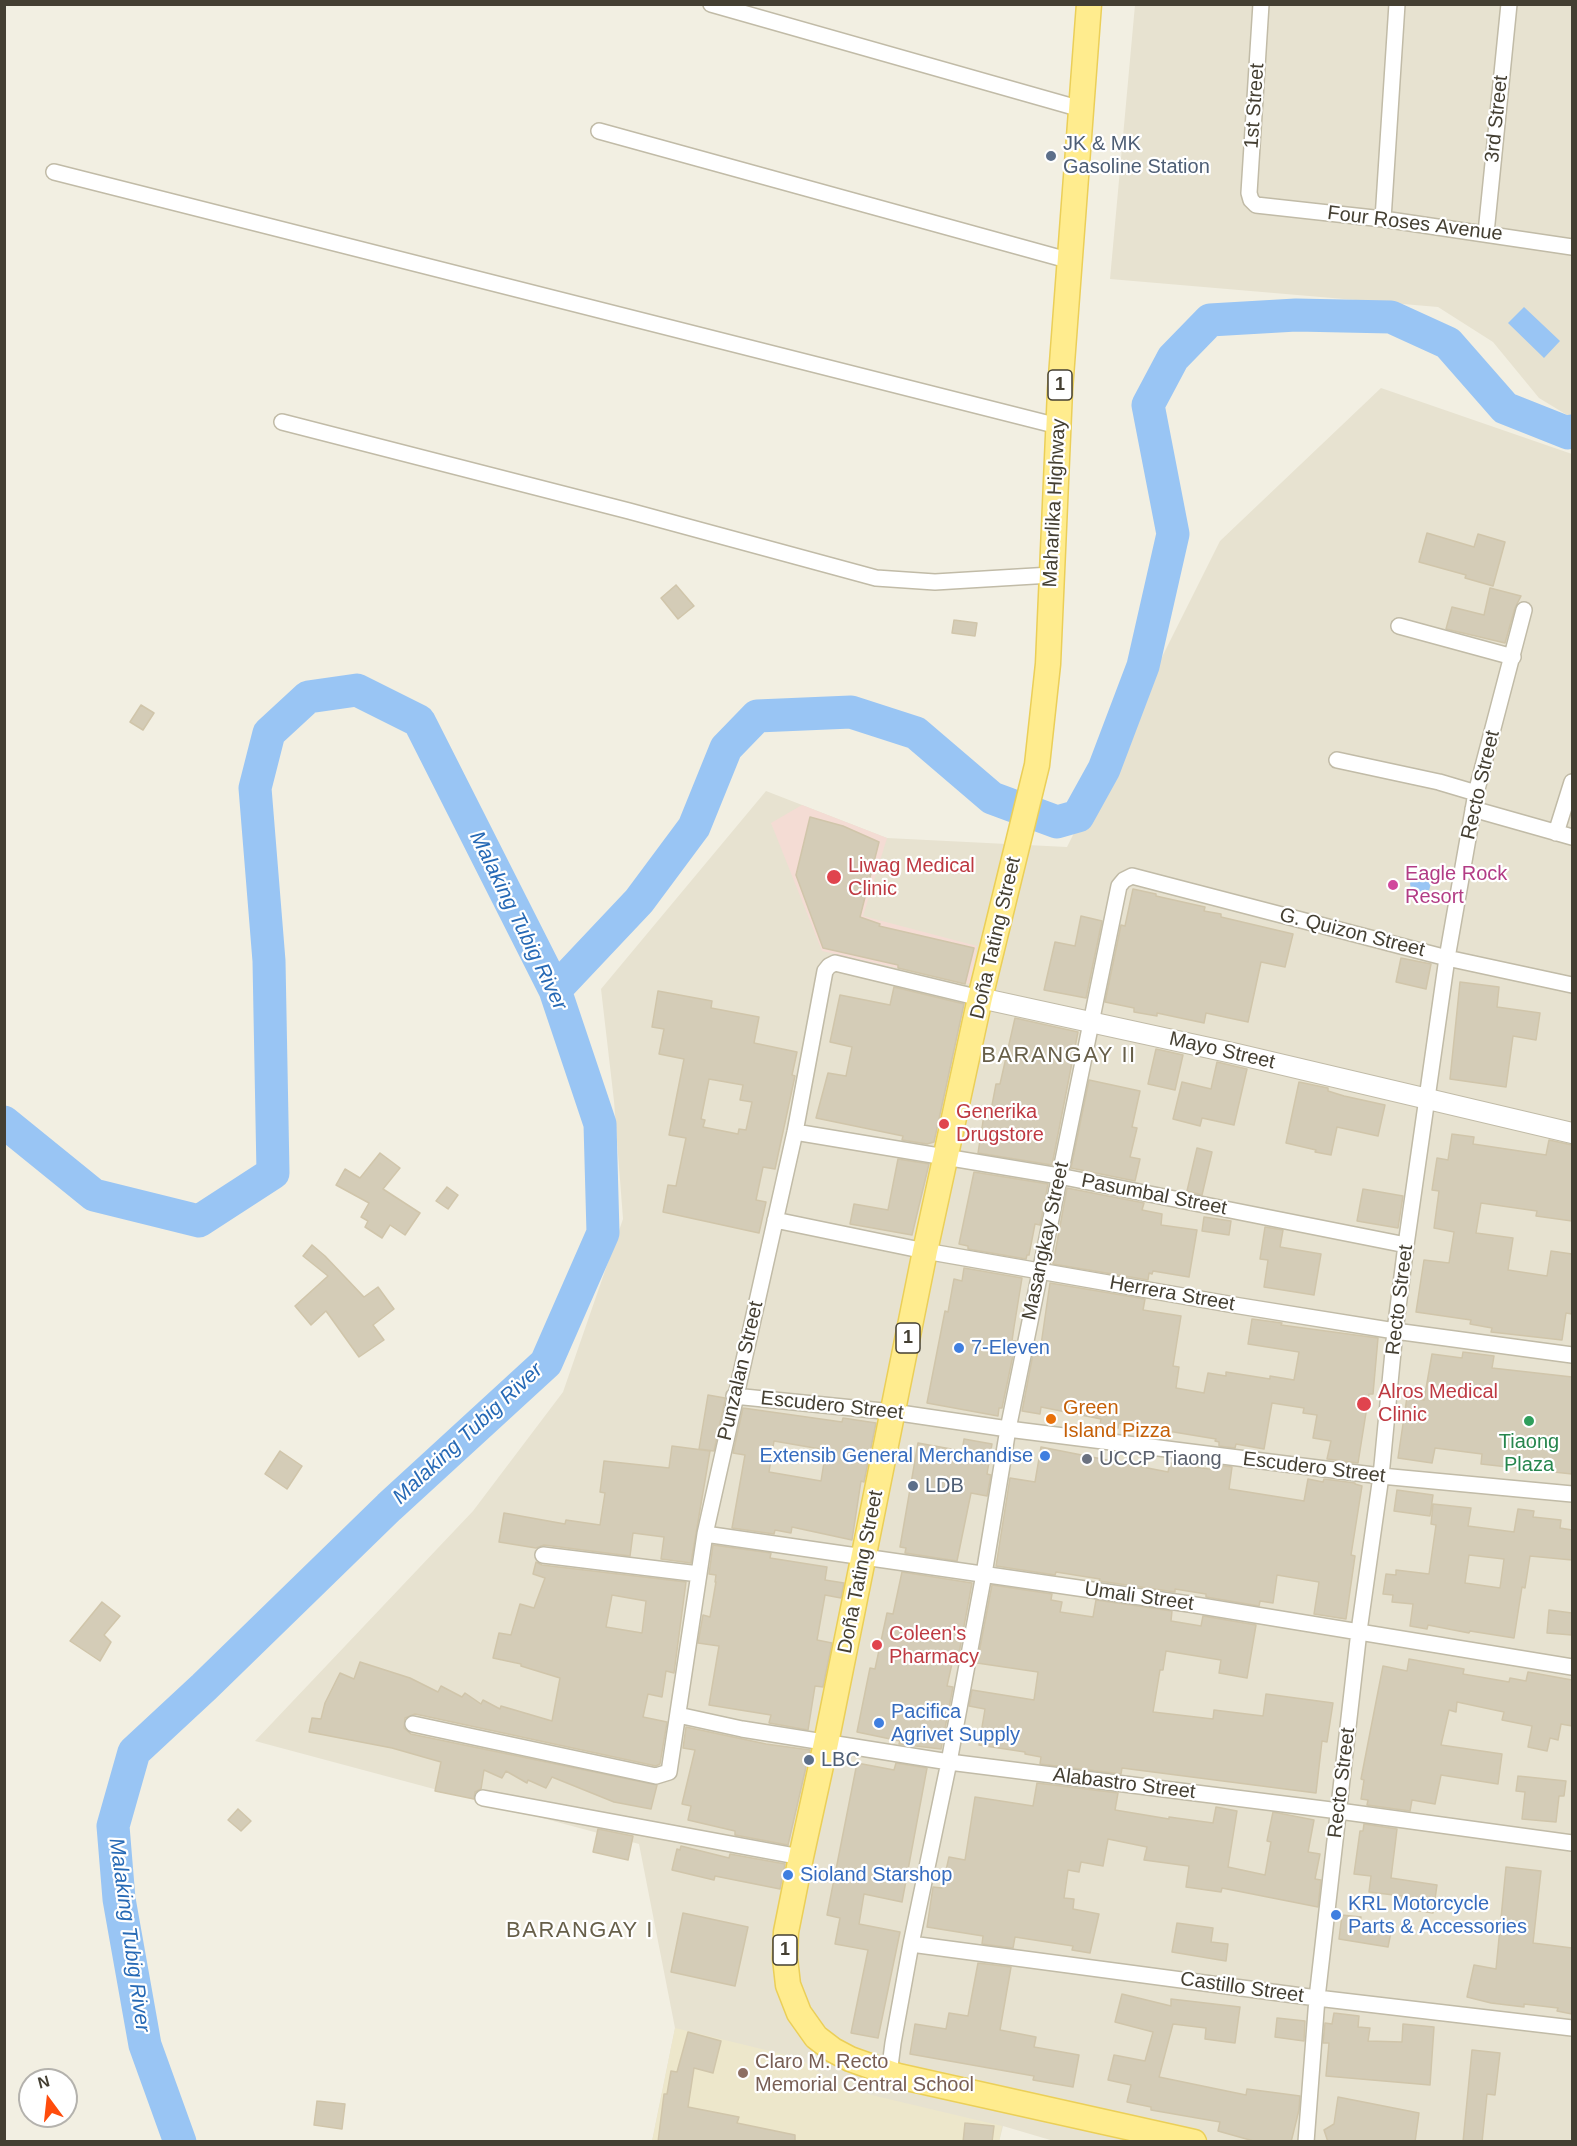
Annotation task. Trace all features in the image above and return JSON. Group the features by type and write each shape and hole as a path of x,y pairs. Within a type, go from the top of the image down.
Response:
{"main road":[{"name":"Maharlika Highway","path":"1024,820 1037,765 1048,664 1058,426 1089,4"},
{"name":"Doña Tating Street","path":"889,2074 850,2059 816,2037 799,2013 788,1984 785,1958 786,1932 925,1251 980,998 1024,820"},
{"name":"1","path":"889,2074 1194,2142"}],"street":[{"path":"711,4 1081,109"},
{"name":"1st Street","path":"1256,205 1249,193 1261,4"},
{"path":"1383,219 1397,4"},
{"name":"3rd Street","path":"1486,233 1509,4"},
{"path":"599,131 1071,261"},
{"path":"54,172 1058,426"},
{"name":"Four Roses Avenue","path":"1256,205 1383,219 1572,247"},
{"path":"282,422 629,511 876,578 935,582 1051,575"},
{"name":"Recto Street","path":"1306,2142 1317,1998 1359,1631 1381,1476 1406,1245 1448,958 1473,808 1524,610"},
{"path":"1399,626 1513,657"},
{"path":"1337,760 1439,782 1476,793"},
{"path":"1556,833 1572,782"},
{"path":"1473,808 1572,837"},
{"name":"G. Quizon Street","path":"1132,876 1448,958 1572,985"},
{"name":"Masangkay Street","path":"889,2074 911,1944 949,1762 1008,1429 1039,1271 1119,886 1132,876"},
{"name":"Mayo Street","path":"835,963 1572,1133"},
{"name":"Punzalan Street","path":"413,1724 656,1776 669,1772 705,1534 734,1396 795,1132 825,971 835,963"},
{"name":"Pasumbal Street","path":"795,1132 1059,1176 1406,1245"},
{"name":"Herrera Street","path":"775,1220 925,1251 1039,1271 1395,1331 1572,1355"},
{"name":"Escudero Street","path":"734,1396 893,1412 1008,1429 1381,1476 1572,1494"},
{"name":"Umali Street","path":"705,1534 1359,1631 1572,1668"},
{"path":"543,1555 699,1574"},
{"name":"Alabastro Street","path":"678,1715 742,1729 949,1762 1339,1811 1572,1844"},
{"path":"483,1798 801,1857"},
{"name":"Castillo Street","path":"911,1944 1317,1998 1572,2028"}],"shaded area":[{"path":"1135,5 1572,5 1572,418 1539,398 1493,342 1438,307 1110,279"},
{"path":"1381,388 1572,454 1572,2141 1057,2142 1003,2126 999,2142 652,2141 675,2028 639,1844 255,1741 473,1511 563,1392 623,1219 614,1101 601,989 766,791 887,838 1067,847 1220,541"},
{"name":"Liwag Medical Clinic","path":"802,805 887,838 863,916 977,946 970,984 822,951 771,823"},
{"name":"Claro M. Recto Memorial Central School","path":"675,2028 799,2058 842,2088 1002,2126 999,2142 652,2142"}],"water":[{"path":"1524,307 1560,341 1544,358 1508,323"},
{"path":"1421,870 1434,871 1426,903 1412,897 1410,883"}],"building":[{"path":"1427,533 1474,547 1478,534 1505,542 1493,586 1465,578 1466,575 1419,562"},
{"path":"676,585 694,606 678,619 661,598"},
{"path":"1490,588 1521,596 1515,608 1505,643 1446,629 1452,607 1484,615"},
{"path":"954,620 977,623 975,636 952,633"},
{"path":"141,705 154,713 143,730 130,722"},
{"name":"Liwag Medical Clinic","path":"810,817 843,826 879,842 860,917 880,924 879,926 974,948 965,984 898,968 898,965 823,948 796,875"},
{"path":"1133,889 1205,907 1204,911 1221,914 1221,917 1293,934 1285,967 1261,962 1248,1022 1206,1013 1204,1023 1157,1013 1157,1016 1134,1012 1134,1008 1105,1002 1121,925 1125,926"},
{"path":"1081,916 1102,921 1086,998 1044,990 1055,942 1075,946"},
{"path":"1401,958 1431,964 1426,989 1396,982"},
{"path":"1460,982 1499,987 1497,1007 1540,1013 1536,1040 1513,1036 1506,1087 1450,1079"},
{"path":"894,987 964,1004 934,1142 927,1144 902,1140 903,1136 816,1118 828,1073 846,1076 852,1047 830,1042 840,995 890,1005"},
{"path":"658,991 712,1001 711,1008 759,1017 754,1043 797,1052 792,1075 795,1076 775,1169 763,1167 756,1200 766,1202 759,1233 663,1212 668,1185 676,1186 686,1138 669,1135 684,1059 659,1054 664,1029 652,1027","holes":["709,1079 743,1085 740,1100 752,1102 746,1130 739,1129 738,1134 703,1127 705,1120 701,1119"]},
{"path":"1015,1018 1078,1032 1052,1165 978,1153 984,1115 990,1116 996,1084 1000,1084"},
{"path":"1156,1049 1183,1055 1175,1090 1148,1084"},
{"path":"1217,1062 1247,1069 1234,1125 1202,1118 1200,1126 1173,1119 1182,1082 1211,1089"},
{"path":"1089,1080 1140,1091 1132,1127 1137,1128 1130,1157 1140,1159 1135,1181 1071,1168"},
{"path":"1299,1082 1328,1088 1328,1091 1344,1096 1385,1105 1378,1136 1337,1127 1331,1155 1286,1143"},
{"path":"1452,1134 1474,1137 1473,1144 1546,1155 1549,1140 1572,1145 1572,1221 1536,1216 1537,1211 1481,1203 1476,1233 1513,1238 1508,1270 1547,1276 1551,1251 1572,1254 1572,1314 1566,1313 1562,1340 1491,1332 1492,1328 1470,1324 1471,1320 1416,1312 1424,1260 1449,1263 1454,1232 1434,1228 1439,1191 1432,1190 1437,1158 1448,1160"},
{"path":"1197,1148 1212,1152 1202,1195 1187,1191"},
{"path":"380,1153 400,1168 383,1189 420,1213 405,1235 390,1225 382,1238 365,1227 368,1221 361,1217 369,1203 336,1185 345,1169 360,1178"},
{"path":"898,1159 929,1164 912,1235 850,1224 854,1204 888,1210"},
{"path":"974,1172 1048,1184 1040,1225 1035,1224 1029,1255 1026,1259 968,1249 968,1246 959,1244"},
{"path":"447,1187 458,1195 448,1209 436,1201"},
{"path":"1067,1188 1144,1203 1142,1210 1162,1214 1161,1225 1197,1230 1189,1277 1153,1271 1152,1274 1149,1273 1148,1280 1053,1264"},
{"path":"1363,1189 1403,1196 1398,1228 1357,1221"},
{"path":"1204,1217 1231,1221 1229,1235 1202,1231"},
{"path":"1265,1227 1283,1230 1280,1247 1321,1254 1314,1295 1264,1287 1268,1260 1260,1259"},
{"path":"312,1245 364,1297 378,1287 394,1309 373,1325 384,1340 359,1357 326,1311 311,1325 295,1306 328,1276 303,1256"},
{"path":"964,1268 1022,1278 1012,1341 1016,1341 1002,1408 999,1408 998,1416 927,1403 945,1311 948,1312 954,1279 962,1281"},
{"path":"1050,1283 1145,1299 1143,1310 1181,1316 1173,1366 1179,1367 1176,1388 1204,1393 1208,1373 1226,1376 1226,1372 1270,1379 1270,1376 1294,1380 1299,1352 1248,1344 1252,1319 1378,1338 1373,1394 1369,1394 1358,1463 1327,1459 1331,1441 1313,1438 1317,1415 1303,1413 1304,1408 1272,1403 1264,1449 1236,1444 1235,1448 1219,1446 1216,1439 1119,1423 1118,1428 1100,1425 1101,1419 1041,1407 1040,1414 1022,1411 1035,1344 1041,1345"},
{"path":"1463,1352 1494,1356 1492,1368 1572,1377 1572,1474 1481,1464 1482,1454 1435,1448 1432,1463 1398,1458 1407,1397 1424,1400 1432,1354 1462,1358"},
{"path":"708,1395 725,1398 714,1451 699,1449"},
{"path":"743,1408 842,1422 843,1418 876,1423 864,1482 861,1481 852,1540 792,1527 791,1533 775,1530 774,1534 732,1528 745,1455 733,1453","holes":["774,1441 826,1450 821,1481 769,1472"]},
{"path":"964,1439 992,1444 987,1474 991,1475 987,1496 971,1493 957,1561 905,1553 906,1548 900,1547 918,1443 962,1451"},
{"path":"672,1446 710,1451 691,1563 661,1559 664,1537 633,1533 630,1556 544,1545 536,1548 499,1542 504,1513 565,1524 566,1520 600,1525 605,1493 600,1492 604,1461 669,1468"},
{"path":"1041,1447 1168,1472 1170,1463 1215,1470 1216,1465 1232,1467 1229,1489 1304,1501 1308,1479 1355,1483 1362,1486 1351,1555 1355,1556 1346,1619 1314,1614 1319,1582 1277,1575 1273,1603 1260,1601 1259,1606 1175,1589 1175,1592 1056,1572 1055,1575 996,1566 1010,1478 1035,1482"},
{"path":"280,1451 302,1466 287,1489 265,1474"},
{"path":"1397,1490 1433,1495 1430,1516 1394,1511"},
{"path":"1433,1504 1471,1508 1468,1526 1514,1532 1518,1509 1534,1511 1533,1517 1561,1520 1560,1528 1572,1530 1572,1560 1530,1556 1525,1588 1522,1587 1514,1638 1428,1625 1427,1629 1410,1626 1413,1604 1392,1602 1393,1595 1383,1594 1386,1574 1396,1575 1396,1570 1429,1574 1436,1525 1431,1524","holes":["1469,1555 1504,1559 1500,1588 1465,1583"]},
{"path":"713,1545 771,1553 770,1558 827,1567 825,1580 844,1583 841,1598 825,1595 817,1640 832,1643 823,1687 815,1686 808,1730 769,1723 771,1715 709,1705 719,1646 698,1643 703,1615 710,1617 716,1582 716,1575 709,1574"},
{"path":"536,1562 542,1565 686,1582 674,1673 666,1671 662,1697 648,1694 643,1717 667,1722 660,1764 656,1766 415,1714 405,1718 404,1728 411,1734 657,1785 651,1809 614,1802 552,1777 546,1788 528,1780 527,1783 506,1771 502,1778 484,1770 481,1789 475,1792 474,1799 435,1791 441,1762 392,1748 309,1732 312,1718 321,1719 325,1703 340,1673 354,1679 360,1662 410,1678 438,1692 441,1686 462,1697 465,1693 481,1704 483,1700 500,1709 501,1706 552,1721 560,1678 521,1666 521,1664 493,1658 499,1633 511,1635 520,1604 534,1608 545,1578 533,1574","holes":["612,1595 646,1601 642,1633 606,1627"]},
{"path":"902,1572 972,1583 958,1659 953,1659 947,1686 953,1687 941,1749 899,1744 900,1741 857,1732 870,1668 875,1669 887,1613 893,1614"},
{"path":"992,1585 1052,1594 1051,1600 1062,1602 1060,1612 1093,1617 1096,1600 1172,1611 1171,1621 1201,1626 1203,1616 1256,1625 1247,1678 1219,1673 1221,1660 1166,1651 1163,1670 1160,1670 1153,1712 1213,1719 1214,1710 1263,1716 1266,1694 1333,1703 1327,1742 1322,1741 1316,1793 1122,1768 1121,1774 1040,1764 1041,1757 1025,1754 1025,1752 979,1745 985,1709 969,1706 972,1690 1034,1700 1038,1672 977,1663"},
{"path":"102,1602 120,1616 104,1635 111,1642 100,1661 70,1641"},
{"path":"1549,1610 1572,1613 1572,1635 1547,1633"},
{"path":"1409,1659 1464,1669 1463,1674 1509,1682 1510,1678 1526,1681 1528,1672 1572,1680 1572,1726 1561,1724 1558,1740 1550,1738 1547,1751 1528,1747 1532,1726 1502,1720 1504,1712 1457,1702 1456,1712 1449,1710 1441,1745 1502,1754 1498,1784 1441,1775 1435,1804 1412,1800 1410,1811 1367,1805 1368,1800 1361,1799 1364,1780 1361,1779 1383,1666 1407,1671"},
{"path":"686,1727 766,1744 810,1750 788,1845 735,1835 735,1831 688,1820 691,1806 682,1804 695,1750 683,1748"},
{"path":"857,1763 894,1770 896,1763 927,1768 902,1902 864,1894 859,1924 900,1932 878,2038 851,2033 868,1950 835,1944 840,1918 827,1915"},
{"path":"1518,1776 1566,1781 1564,1796 1559,1796 1556,1822 1522,1819 1525,1792 1516,1791"},
{"path":"1037,1783 1118,1793 1115,1810 1169,1819 1169,1817 1213,1823 1216,1807 1237,1811 1228,1867 1265,1875 1271,1842 1267,1841 1273,1812 1314,1820 1308,1852 1320,1854 1315,1879 1321,1880 1318,1907 1222,1888 1221,1892 1186,1887 1189,1866 1144,1860 1147,1847 1108,1839 1103,1866 1081,1862 1079,1872 1068,1870 1064,1898 1074,1899 1073,1909 1099,1914 1090,1953 1072,1950 1073,1946 1015,1937 1013,1948 982,1944 983,1936 927,1927 933,1887 942,1888 949,1857 965,1860 975,1797 1033,1806"},
{"path":"238,1809 251,1821 241,1831 228,1820"},
{"path":"1364,1824 1397,1829 1391,1878 1437,1885 1433,1913 1400,1908 1402,1896 1369,1892 1371,1876 1354,1874 1360,1831 1363,1831"},
{"path":"598,1829 633,1836 628,1860 593,1852"},
{"path":"681,1846 729,1858 730,1854 785,1864 780,1889 715,1876 714,1880 672,1870 677,1849 680,1850"},
{"path":"1506,1867 1541,1871 1533,1943 1572,1948 1572,2014 1557,2011 1558,2008 1524,2004 1524,2007 1467,1997 1474,1965 1496,1969"},
{"path":"683,1913 748,1927 735,1986 671,1972"},
{"path":"1342,1915 1361,1917 1360,1922 1392,1927 1388,1947 1339,1939"},
{"path":"1177,1923 1213,1928 1211,1942 1228,1944 1226,1961 1172,1952"},
{"path":"978,1963 1011,1967 1000,2030 1036,2037 1034,2047 1079,2055 1073,2087 1033,2080 1034,2076 910,2054 915,2024 946,2029 949,2013 968,2016"},
{"path":"1122,1994 1171,2006 1171,1999 1240,2007 1235,2043 1205,2039 1206,2028 1173,2024 1159,2077 1246,2095 1247,2089 1300,2096 1291,2142 1257,2142 1218,2131 1220,2122 1151,2110 1151,2107 1127,2102 1131,2085 1108,2080 1114,2055 1145,2061 1153,2032 1115,2022"},
{"path":"1334,2013 1359,2016 1358,2027 1370,2028 1368,2041 1402,2042 1403,2024 1434,2027 1430,2085 1326,2076 1329,2043 1323,2043 1325,2023 1332,2024"},
{"path":"1277,2018 1305,2021 1304,2041 1275,2037"},
{"path":"688,2032 721,2041 713,2073 694,2068 688,2107 739,2117 737,2123 795,2135 795,2142 658,2142 664,2094 667,2094 671,2071 677,2072"},
{"path":"1472,2050 1500,2053 1495,2095 1487,2094 1482,2142 1463,2142"},
{"path":"1338,2097 1419,2113 1415,2142 1328,2142 1324,2130 1334,2124"},
{"path":"317,2101 345,2104 342,2129 314,2125"},
{"path":"965,2123 994,2126 992,2142 963,2142"}],"waterway":[{"path":"555,990 639,901 694,827 726,748 757,716 851,712 916,733 992,798 1057,822 1078,816 1104,769 1143,666 1173,534 1148,405 1173,358 1210,320 1296,315 1391,317 1448,343 1505,408 1568,433 1572,431"},
{"name":"Malaking Tubig River","path":"4,1122 94,1195 199,1221 273,1173 269,961 255,788 269,733 308,697 357,690 419,721 555,990 600,1124 603,1233 546,1363 389,1507 134,1752 113,1826 119,1899 145,2045 180,2142"}],"place":[{"name":"JK & MK Gasoline Station","path":"1051,156"},
{"name":"Liwag Medical Clinic","path":"834,877"},
{"name":"Eagle Rock Resort","path":"1393,885"},
{"name":"Generika Drugstore","path":"944,1124"},
{"name":"7-Eleven","path":"959,1348"},
{"name":"Alros Medical Clinic","path":"1364,1404"},
{"name":"Green Island Pizza","path":"1051,1419"},
{"name":"Tiaong Plaza","path":"1529,1421"},
{"name":"Extensib General Merchandise","path":"1045,1456"},
{"name":"UCCP Tiaong","path":"1087,1459"},
{"name":"LDB","path":"913,1486"},
{"name":"Coleen's Pharmacy","path":"877,1645"},
{"name":"Pacifica Agrivet Supply","path":"879,1723"},
{"name":"LBC","path":"809,1760"},
{"name":"Sioland Starshop","path":"788,1875"},
{"name":"KRL Motorcycle Parts & Accessories","path":"1336,1915"},
{"name":"Claro M. Recto Memorial Central School","path":"743,2073"}],"district":[{"name":"BARANGAY II","path":"1059,1056"},
{"name":"BARANGAY I","path":"580,1931"}]}
